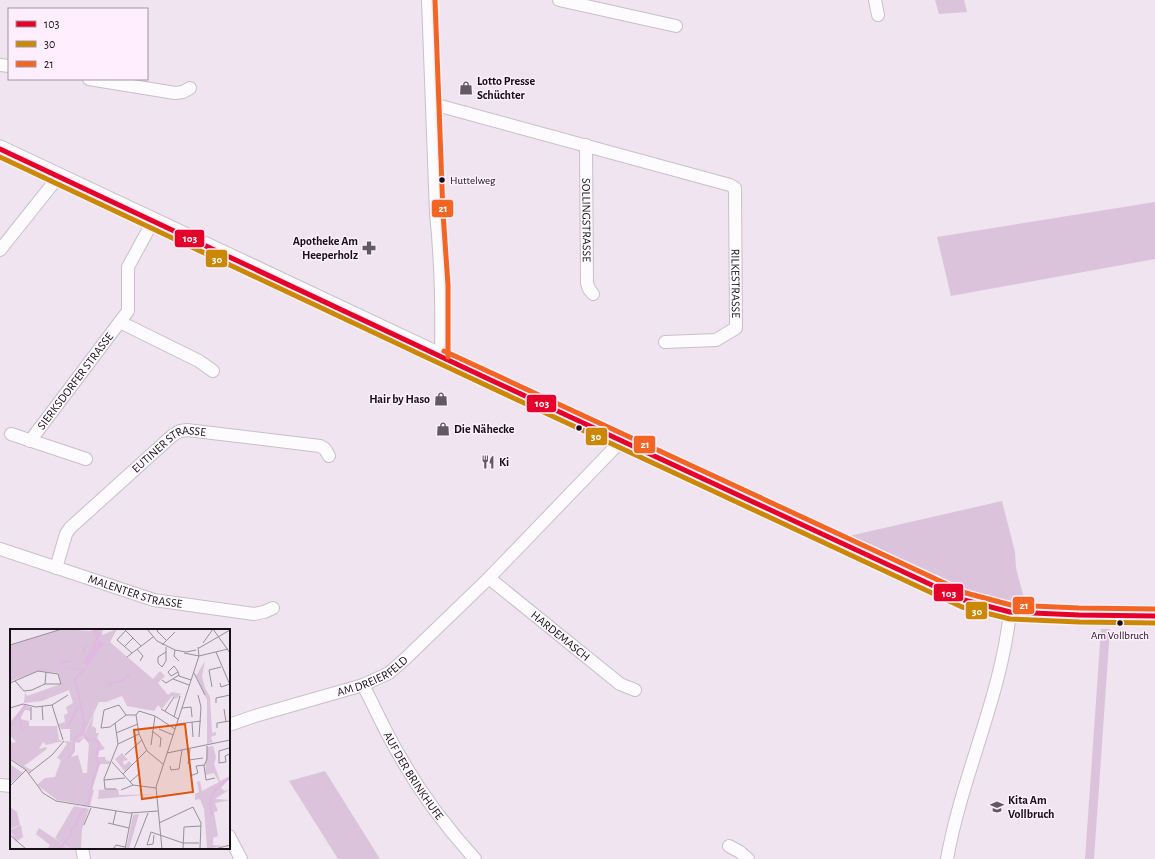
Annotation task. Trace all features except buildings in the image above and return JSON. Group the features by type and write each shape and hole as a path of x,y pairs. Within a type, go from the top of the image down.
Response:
{"street":[{"path":"428,0 442,313 441,357"},
{"path":"559,0 606,5 676,26"},
{"path":"875,0 878,15"},
{"path":"95,80 174,93 183,92 190,88"},
{"path":"432,104 586,145"},
{"name":"RILKESTRASSE","path":"586,145 730,185 735,188 736,328 716,340 665,342"},
{"name":"SOLLINGSTRASSE","path":"586,145 587,283 593,294"},
{"path":"0,149 441,357 964,600 1010,612 1155,616"},
{"path":"0,250 58,176"},
{"name":"SIERKSDORFER STRASSE","path":"30,441 128,311 128,266 153,221"},
{"name":"SIERKSDORFER STRASSE","path":"120,322 199,361 213,371"},
{"name":"EUTINER STRASSE","path":"56,568 66,534 70,528 173,435 180,431 186,430 320,446 325,449 329,456"},
{"name":"SIERKSDORFER STRASSE","path":"11,434 86,459"},
{"name":"AM DREIERFELD","path":"230,725 363,685 389,673 489,578 621,441"},
{"name":"MALENTER STRASSE","path":"0,549 163,603 254,614 273,608"},
{"name":"HARDEMASCH","path":"489,578 620,684 635,690"},
{"path":"947,859 958,812 1002,661 1010,612"},
{"name":"AUF DER BRINKHUFE","path":"363,685 397,753 424,795 460,843 475,859"},
{"path":"230,838 241,859"},
{"path":"729,846 740,852 748,859"},
{"path":"82,849 84,859"}],"shaded area":[{"path":"935,0 964,0 967,12 939,14"},
{"path":"1155,202 1155,259 951,296 937,237"},
{"path":"1002,501 1015,552 1016,568 1025,602 995,599 966,591 849,536"},
{"path":"1101,629 1110,629 1094,859 1085,859"},
{"path":"325,771 380,859 338,859 289,781"}],"transit line":[{"name":"21","path":"435,0 443,213 448,285 448,357"},
{"name":"103","path":"0,149 465,368 964,600 1010,612 1155,616"},
{"name":"30","path":"0,157 962,607 1010,619 1155,623"},
{"name":"21","path":"444,351 966,593 1011,605 1155,609"}],"place":[{"name":"Lotto Presse Schüchter","path":"466,88"},
{"name":"Huttelweg","path":"442,180"},
{"name":"Apotheke Am Heeperholz","path":"369,248"},
{"name":"Hair by Haso","path":"441,399"},
{"name":"Die Nähecke","path":"443,429"},
{"name":"Ki","path":"488,462"},
{"name":"Am Vollbruch","path":"1120,623"},
{"name":"Kita Am Vollbruch","path":"997,807"}]}
